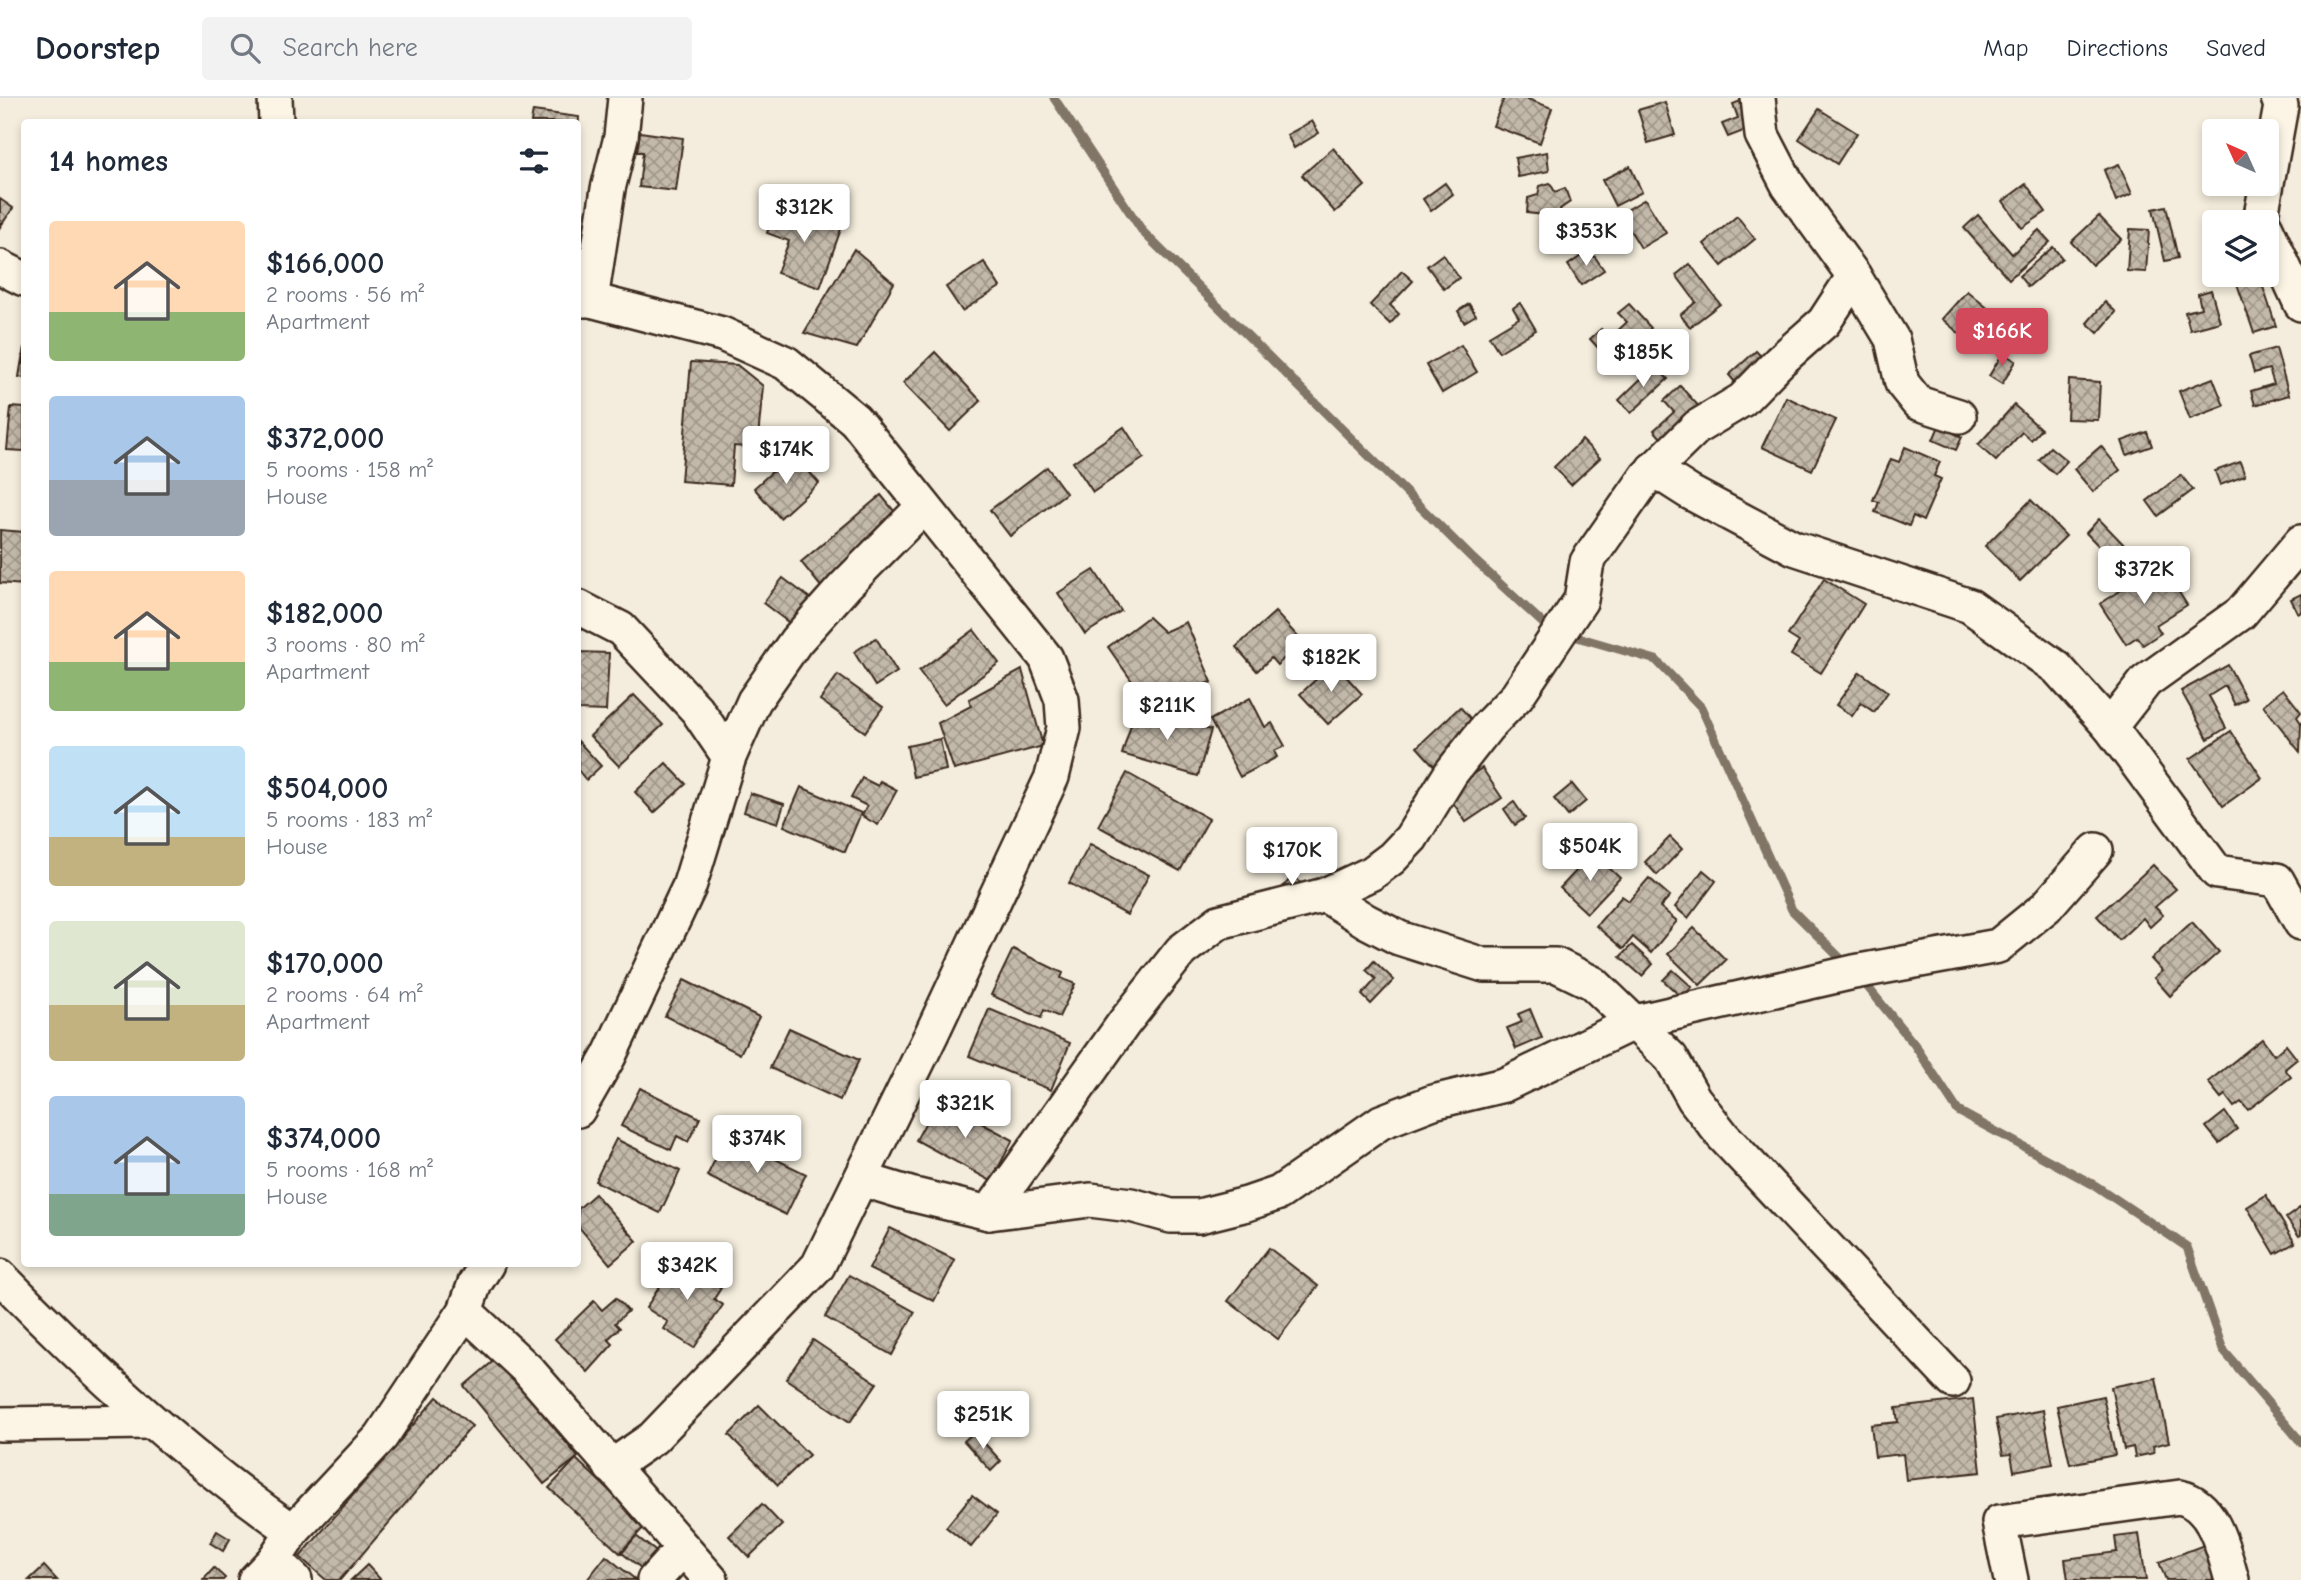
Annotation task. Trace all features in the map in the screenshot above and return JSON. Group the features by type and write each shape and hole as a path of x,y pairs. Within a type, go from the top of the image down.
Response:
{"street":[{"path":"275,98 276,119"},
{"path":"611,1467 653,1438 818,1266 1052,777 1064,728 1062,700 1046,658 855,420 786,363 722,334 584,300 621,137 625,98"},
{"path":"1758,98 1762,135 1788,185 1854,276 1892,339 1902,383 1918,402 1959,416"},
{"path":"2262,210 2281,106 2278,98"},
{"path":"2279,256 2301,304"},
{"path":"0,267 21,278"},
{"path":"989,1213 1124,1023 1181,951 1219,922 1325,895 1372,873 1392,858 1411,838 1451,773 1517,696 1574,611 1581,600 1587,562 1653,469 1697,428 1742,400 1824,322 1854,276"},
{"path":"1653,469 1689,492 1794,548 1970,606 2057,668 2110,727 2217,872 2277,880 2301,923"},
{"path":"581,1105 609,1056 689,887 729,757 754,701 796,641 845,586 923,507"},
{"path":"2110,727 2146,681 2241,613 2301,542"},
{"path":"581,609 621,629 697,710 729,757"},
{"path":"861,1179 989,1213 1090,1200 1131,1205 1171,1216 1199,1216 1247,1204 1279,1193 1381,1122 1433,1102 1504,1085 1635,1021 1854,972 1998,946 2046,907 2096,850"},
{"path":"1325,895 1366,922 1399,937 1484,965 1556,965 1593,983 1671,1058 1694,1099 1732,1145 1953,1381"},
{"path":"0,1276 150,1422 247,1499 293,1531"},
{"path":"275,1573 293,1531 382,1437 472,1280 528,1370 711,1580"},
{"path":"0,1424 150,1422"},
{"path":"2011,1580 1999,1522 2180,1497 2193,1500 2208,1516 2220,1539 2232,1580"},
{"path":"654,1580 683,1548"}],"building":[{"path":"1504,98 1525,98 1552,108 1540,143 1493,126"},
{"path":"1748,98 1759,125 1728,137 1722,124 1738,118 1733,104"},
{"path":"1665,102 1675,135 1648,143 1638,110"},
{"path":"1819,109 1857,133 1837,164 1799,139"},
{"path":"533,111 579,117 579,119 532,119"},
{"path":"1312,121 1319,133 1294,148 1287,135"},
{"path":"640,132 683,138 676,191 639,187 643,152 637,152"},
{"path":"1333,148 1365,186 1335,212 1302,175"},
{"path":"1547,152 1549,171 1518,177 1515,158"},
{"path":"2119,164 2132,194 2116,201 2104,170"},
{"path":"1630,166 1642,192 1615,206 1602,180"},
{"path":"1445,183 1453,194 1431,211 1423,199"},
{"path":"1550,183 1555,192 1565,188 1570,202 1560,209 1571,239 1555,245 1544,215 1527,213 1528,198 1538,195 1540,186"},
{"path":"2026,184 2046,212 2022,228 2003,201"},
{"path":"0,199 13,208 0,227"},
{"path":"1645,199 1666,233 1641,248 1620,214"},
{"path":"778,203 842,226 820,288 777,273 789,241 767,233"},
{"path":"2166,206 2178,258 2165,261 2153,209"},
{"path":"1978,215 2012,254 2039,230 2050,242 2009,279 1964,228"},
{"path":"1737,216 1755,239 1722,266 1704,244"},
{"path":"2099,216 2121,239 2092,265 2071,242"},
{"path":"2130,229 2149,230 2146,272 2127,271"},
{"path":"2053,247 2062,258 2028,287 2019,276"},
{"path":"854,249 894,283 857,348 804,333"},
{"path":"1590,250 1604,270 1581,285 1568,265"},
{"path":"1443,254 1459,278 1444,289 1427,266"},
{"path":"984,262 1000,287 962,311 946,287"},
{"path":"1690,264 1720,304 1690,327 1680,315 1696,302 1676,275"},
{"path":"1402,271 1413,281 1390,305 1399,314 1390,324 1370,305"},
{"path":"2238,287 2263,287 2276,326 2254,333"},
{"path":"2211,290 2220,322 2190,330 2185,312 2201,308 2198,294"},
{"path":"1967,291 2003,321 1978,349 1942,319"},
{"path":"2105,302 2116,312 2098,333 2087,323"},
{"path":"1520,303 1536,330 1499,352 1489,336 1519,318 1513,308"},
{"path":"1469,304 1476,315 1464,322 1458,311"},
{"path":"1629,304 1651,328 1613,364 1590,339 1601,329 1610,338 1627,322 1618,313"},
{"path":"1461,345 1477,372 1442,393 1426,365"},
{"path":"2276,348 2289,395 2255,405 2251,391 2274,384 2269,369 2254,373 2249,356"},
{"path":"1756,351 1768,364 1740,388 1729,375"},
{"path":"935,352 981,401 950,431 903,383"},
{"path":"2003,353 2016,361 2002,384 1989,376"},
{"path":"691,362 737,365 763,386 757,448 734,446 731,485 681,481"},
{"path":"1655,365 1668,379 1631,413 1619,400"},
{"path":"2213,378 2224,406 2190,419 2179,391"},
{"path":"2069,380 2100,382 2098,420 2067,419"},
{"path":"1680,386 1703,411 1666,444 1654,430 1674,412 1664,401"},
{"path":"1786,397 1836,420 1812,470 1762,447"},
{"path":"2014,405 2041,429 2031,440 2022,432 1996,461 1978,445"},
{"path":"11,407 21,408 21,451 7,450"},
{"path":"1939,426 1962,437 1956,450 1933,440"},
{"path":"1124,427 1144,458 1093,492 1073,462"},
{"path":"2147,432 2152,446 2127,455 2122,441"},
{"path":"1582,440 1600,458 1571,485 1554,467"},
{"path":"2101,446 2120,470 2093,492 2074,469"},
{"path":"1905,447 1940,462 1934,476 1941,479 1923,521 1913,516 1909,526 1875,512 1879,502 1873,500 1891,459 1899,462"},
{"path":"2050,447 2067,461 2055,474 2039,460"},
{"path":"793,453 819,483 780,518 754,488"},
{"path":"2240,462 2245,476 2220,485 2215,471"},
{"path":"1047,467 1066,493 1010,536 990,510"},
{"path":"2181,475 2193,490 2158,516 2147,501"},
{"path":"881,495 903,522 822,588 801,562"},
{"path":"2031,500 2066,536 2020,581 1985,546"},
{"path":"2099,519 2133,554 2119,567 2086,533"},
{"path":"0,530 21,532 21,585 0,583"},
{"path":"2161,564 2187,605 2156,625 2161,633 2143,645 2137,637 2126,644 2100,604"},
{"path":"1094,570 1121,611 1085,634 1058,593"},
{"path":"783,578 811,599 792,625 763,603"},
{"path":"1824,579 1864,604 1821,673 1791,655 1799,642 1788,635"},
{"path":"2301,594 2301,612 2298,614 2291,599"},
{"path":"1275,612 1310,650 1299,659 1292,651 1277,665 1271,658 1257,671 1236,647"},
{"path":"1148,617 1164,632 1186,622 1212,682 1146,701 1108,647"},
{"path":"974,630 999,663 944,704 919,671"},
{"path":"876,638 897,672 875,686 854,652"},
{"path":"581,652 609,653 606,711 581,710"},
{"path":"1334,663 1362,694 1328,724 1300,694"},
{"path":"2228,665 2246,699 2235,705 2225,686 2209,696 2226,728 2208,739 2181,691"},
{"path":"1022,670 1043,746 954,770 938,723 971,706 969,699"},
{"path":"1860,672 1888,692 1874,712 1861,703 1852,716 1836,705"},
{"path":"838,675 883,707 865,732 820,700"},
{"path":"2283,689 2301,712 2297,717 2301,723 2300,752 2263,705"},
{"path":"634,695 663,725 619,766 590,736"},
{"path":"1250,698 1265,727 1272,723 1285,746 1274,751 1277,757 1240,777 1210,720"},
{"path":"1460,707 1480,729 1437,769 1417,747"},
{"path":"1136,708 1211,730 1198,776 1122,754"},
{"path":"2231,731 2262,778 2223,806 2190,759"},
{"path":"940,739 946,770 913,777 907,746"},
{"path":"581,744 601,766 586,780 581,774"},
{"path":"666,763 686,784 654,813 635,792"},
{"path":"1482,768 1502,798 1466,822 1446,792"},
{"path":"1127,773 1209,819 1180,871 1098,826"},
{"path":"862,778 878,786 880,781 897,790 878,825 862,816 867,806 851,798"},
{"path":"1572,784 1586,801 1568,816 1554,799"},
{"path":"801,787 861,813 845,852 784,826"},
{"path":"750,793 784,804 778,823 744,812"},
{"path":"1514,802 1525,818 1515,825 1504,809"},
{"path":"1670,837 1682,849 1657,875 1645,862"},
{"path":"1090,844 1149,875 1127,915 1069,883"},
{"path":"1593,853 1620,878 1587,913 1560,888"},
{"path":"2153,865 2176,889 2155,907 2163,915 2150,927 2143,918 2119,940 2097,916"},
{"path":"1703,870 1716,881 1688,918 1675,907"},
{"path":"1294,875 1306,890 1275,895"},
{"path":"1649,878 1670,896 1660,907 1677,921 1651,953 1633,937 1623,949 1596,926 1622,896 1629,901"},
{"path":"2192,922 2219,952 2170,996 2154,978 2162,971 2151,959"},
{"path":"1694,928 1726,960 1700,985 1668,954"},
{"path":"1632,945 1653,964 1642,976 1620,957"},
{"path":"1013,949 1063,973 1061,978 1075,984 1059,1017 1044,1010 1041,1018 991,995"},
{"path":"1374,961 1394,980 1371,1004 1362,995 1376,979 1366,970"},
{"path":"1673,970 1692,987 1682,998 1663,980"},
{"path":"684,980 759,1017 740,1054 665,1016"},
{"path":"989,1009 1070,1043 1051,1090 969,1056"},
{"path":"1530,1009 1542,1038 1516,1049 1507,1028 1522,1022 1518,1014"},
{"path":"789,1028 859,1060 840,1100 770,1068"},
{"path":"2262,1039 2274,1055 2286,1045 2297,1059 2285,1069 2291,1077 2248,1110 2241,1102 2234,1107 2225,1095 2221,1098 2208,1082"},
{"path":"640,1088 700,1118 688,1142 677,1136 671,1150 621,1126"},
{"path":"938,1100 1013,1140 991,1181 916,1140"},
{"path":"2225,1112 2237,1129 2219,1143 2206,1127"},
{"path":"727,1135 806,1174 786,1215 707,1176"},
{"path":"616,1139 680,1171 660,1213 595,1181"},
{"path":"595,1194 637,1241 610,1264 581,1230 581,1206"},
{"path":"2266,1195 2295,1243 2275,1254 2247,1207"},
{"path":"2301,1207 2301,1235 2299,1236 2286,1218"},
{"path":"890,1228 955,1260 934,1301 869,1269"},
{"path":"1269,1248 1318,1286 1278,1339 1228,1301"},
{"path":"697,1259 718,1274 713,1283 721,1288 714,1299 723,1305 694,1348 664,1329 668,1322 646,1308 675,1262 689,1271"},
{"path":"849,1275 915,1312 892,1355 825,1317"},
{"path":"616,1298 628,1311 615,1323 620,1328 608,1339 613,1344 588,1372 555,1339 594,1301 602,1310"},
{"path":"813,1340 877,1383 850,1422 786,1379"},
{"path":"497,1358 578,1457 544,1484 464,1386"},
{"path":"2156,1378 2169,1442 2153,1446 2154,1453 2135,1457 2133,1447 2124,1449 2111,1387"},
{"path":"2103,1396 2115,1455 2070,1464 2057,1406"},
{"path":"437,1397 472,1426 340,1580 326,1580 300,1557"},
{"path":"1973,1399 1981,1472 1906,1480 1903,1454 1875,1457 1871,1425 1898,1422 1896,1408"},
{"path":"759,1405 809,1455 778,1485 729,1435"},
{"path":"2043,1410 2053,1464 2014,1471 2011,1454 2003,1455 1996,1419"},
{"path":"974,1432 1001,1461 991,1471 964,1441"},
{"path":"576,1459 646,1525 620,1553 549,1488"},
{"path":"972,1495 997,1514 971,1547 946,1527"},
{"path":"762,1504 782,1525 749,1557 729,1536"},
{"path":"217,1531 230,1539 223,1551 210,1543"},
{"path":"2139,1534 2146,1580 2068,1580 2065,1559 2117,1552 2115,1537"},
{"path":"636,1536 659,1554 645,1571 622,1553"},
{"path":"2204,1545 2217,1580 2166,1580 2159,1562"},
{"path":"606,1556 636,1580 587,1580"},
{"path":"367,1565 381,1580 351,1580"},
{"path":"44,1566 57,1580 29,1580"},
{"path":"214,1568 225,1578 203,1580"}],"waterway":[{"path":"1054,98 1143,232 1471,557 1553,630"},
{"path":"1567,634 1656,660 1701,707 1792,910 1847,965"},
{"path":"1862,980 1914,1044 1958,1111 2096,1186 2187,1247 2223,1350 2301,1442"}]}
